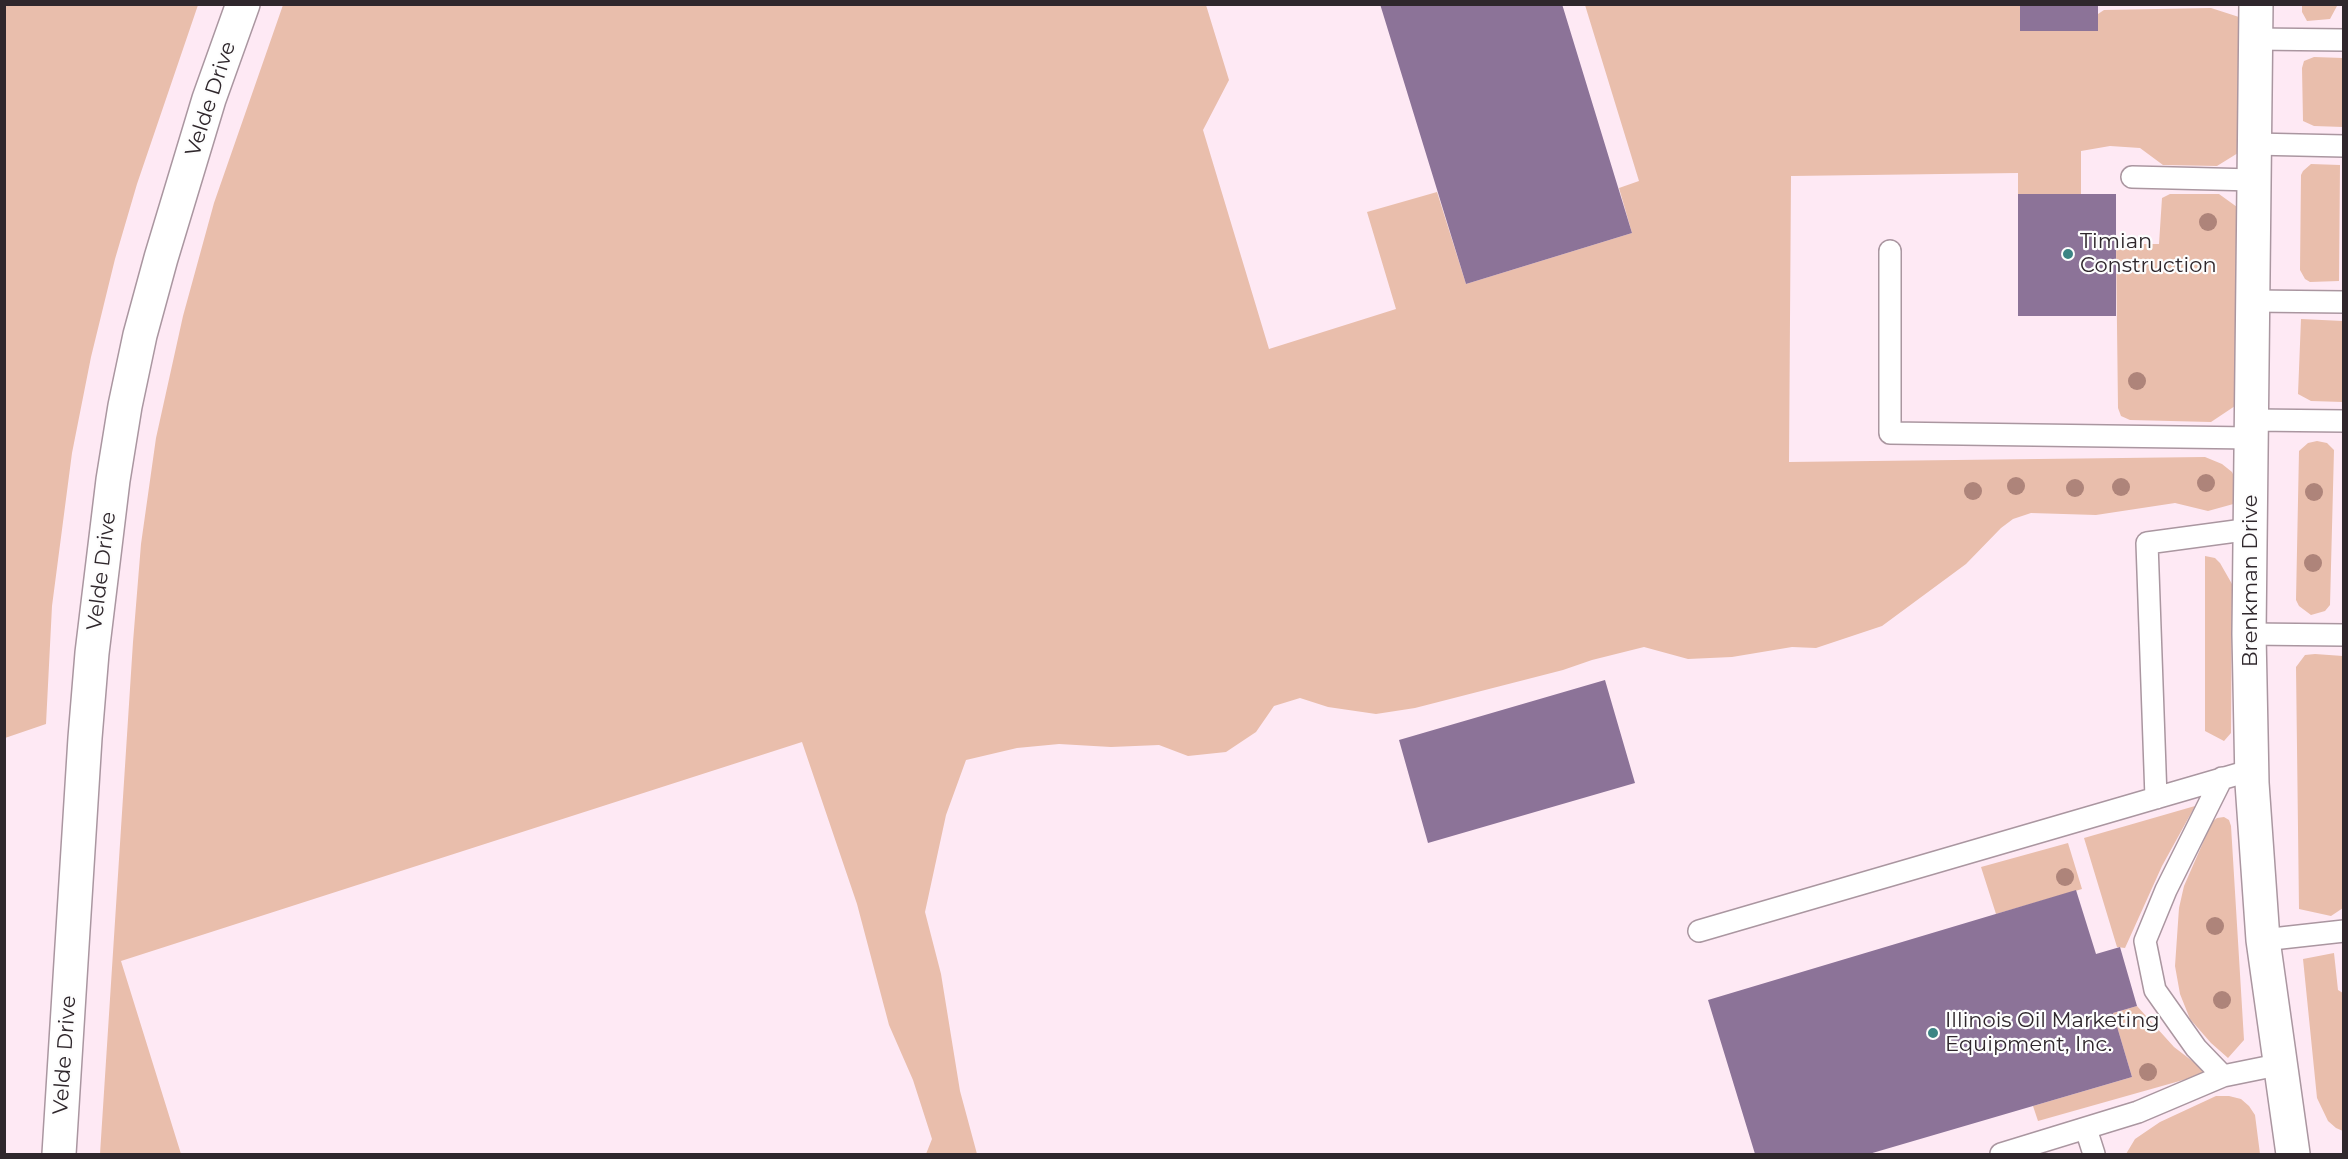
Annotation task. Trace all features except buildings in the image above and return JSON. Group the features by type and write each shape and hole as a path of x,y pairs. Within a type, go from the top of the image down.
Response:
{"street":[{"name":"Velde Drive","path":"59,1155 85,738 92,653 113,480 138,345 161,258 209,99 243,4"},
{"name":"Brenkman Drive","path":"2256,4 2249,634 2237,774 2282,1064 2293,1155"}],"lane":[{"path":"2255,39 2343,40"},
{"path":"2254,144 2343,146"},
{"path":"2132,177 2254,180"},
{"path":"1890,251 1890,432 2252,429 2343,421"},
{"path":"2253,302 2343,302"},
{"path":"2156,798 2147,543 2251,529"},
{"path":"2249,634 2343,635"},
{"path":"1699,932 2237,774"},
{"path":"2223,1076 2196,1048 2155,990 2145,940 2166,890 2237,774"},
{"path":"2263,940 2343,931"},
{"path":"2001,1155 2138,1112 2223,1076 2282,1064"},
{"path":"2086,1129 2094,1155"}],"shaded area":[{"path":"5,4 198,5 137,184 115,259 91,357 72,453 52,606 46,724 5,738"},
{"path":"2337,4 2337,6 2330,19 2307,21 2302,12 2302,5"},
{"path":"283,5 1206,5 1229,80 1203,130 1269,349 1396,309 1367,212 1437,192 1466,284 1632,233 1619,188 1639,181 1585,5 2020,5 2020,31 2097,31 2098,14 2104,10 2211,8 2239,17 2238,153 2217,166 2163,165 2140,148 2110,146 2081,151 2081,194 2018,194 2018,173 1791,176 1789,462 2205,457 2222,464 2232,472 2238,484 2237,503 2208,511 2175,503 2096,515 2031,513 2013,519 1966,564 1882,626 1816,648 1792,647 1732,657 1688,659 1644,647 1415,708 1376,714 1328,707 1300,698 1274,706 1256,732 1226,752 1188,756 1159,745 1111,747 1059,744 1017,748 966,760 946,815 925,912 941,974 960,1091 977,1154 926,1154 932,1139 913,1080 889,1025 857,904 802,742 121,961 181,1154 100,1154 133,642 141,544 156,438 183,316 214,203"},
{"path":"2314,57 2343,58 2343,127 2314,126 2303,121 2302,68 2304,61"},
{"path":"2311,164 2340,165 2339,281 2310,282 2305,279 2300,270 2301,175"},
{"path":"2170,194 2219,194 2237,207 2235,406 2211,422 2130,420 2121,416 2118,408 2116,244 2159,244 2162,198"},
{"path":"2301,319 2343,321 2343,402 2311,401 2298,394"},
{"path":"2317,441 2327,443 2334,450 2330,605 2325,611 2311,615 2299,606 2296,600 2299,451 2308,443"},
{"path":"2205,556 2215,558 2220,563 2232,584 2231,733 2224,741 2205,731"},
{"path":"2305,655 2343,656 2343,908 2331,916 2299,909 2296,667"},
{"path":"2195,806 2162,866 2125,948 2117,947 2084,838"},
{"path":"2224,817 2229,820 2231,826 2244,1040 2228,1058 2190,1019 2180,994 2175,966 2179,908 2184,886 2212,822"},
{"path":"2068,843 2082,889 1996,914 1981,867"},
{"path":"2334,953 2338,990 2343,993 2343,1131 2328,1121 2317,1098 2303,959"},
{"path":"2137,1006 2174,1047 2208,1073 2038,1121 2033,1106 2132,1077 2113,1013"},
{"path":"2216,1096 2241,1099 2249,1106 2255,1115 2260,1154 2126,1154 2135,1139 2160,1122"}],"place":[{"name":"Timian Construction","path":"2068,254"},
{"name":"Illinois Oil Marketing Equipment, Inc.","path":"1933,1033"}]}
